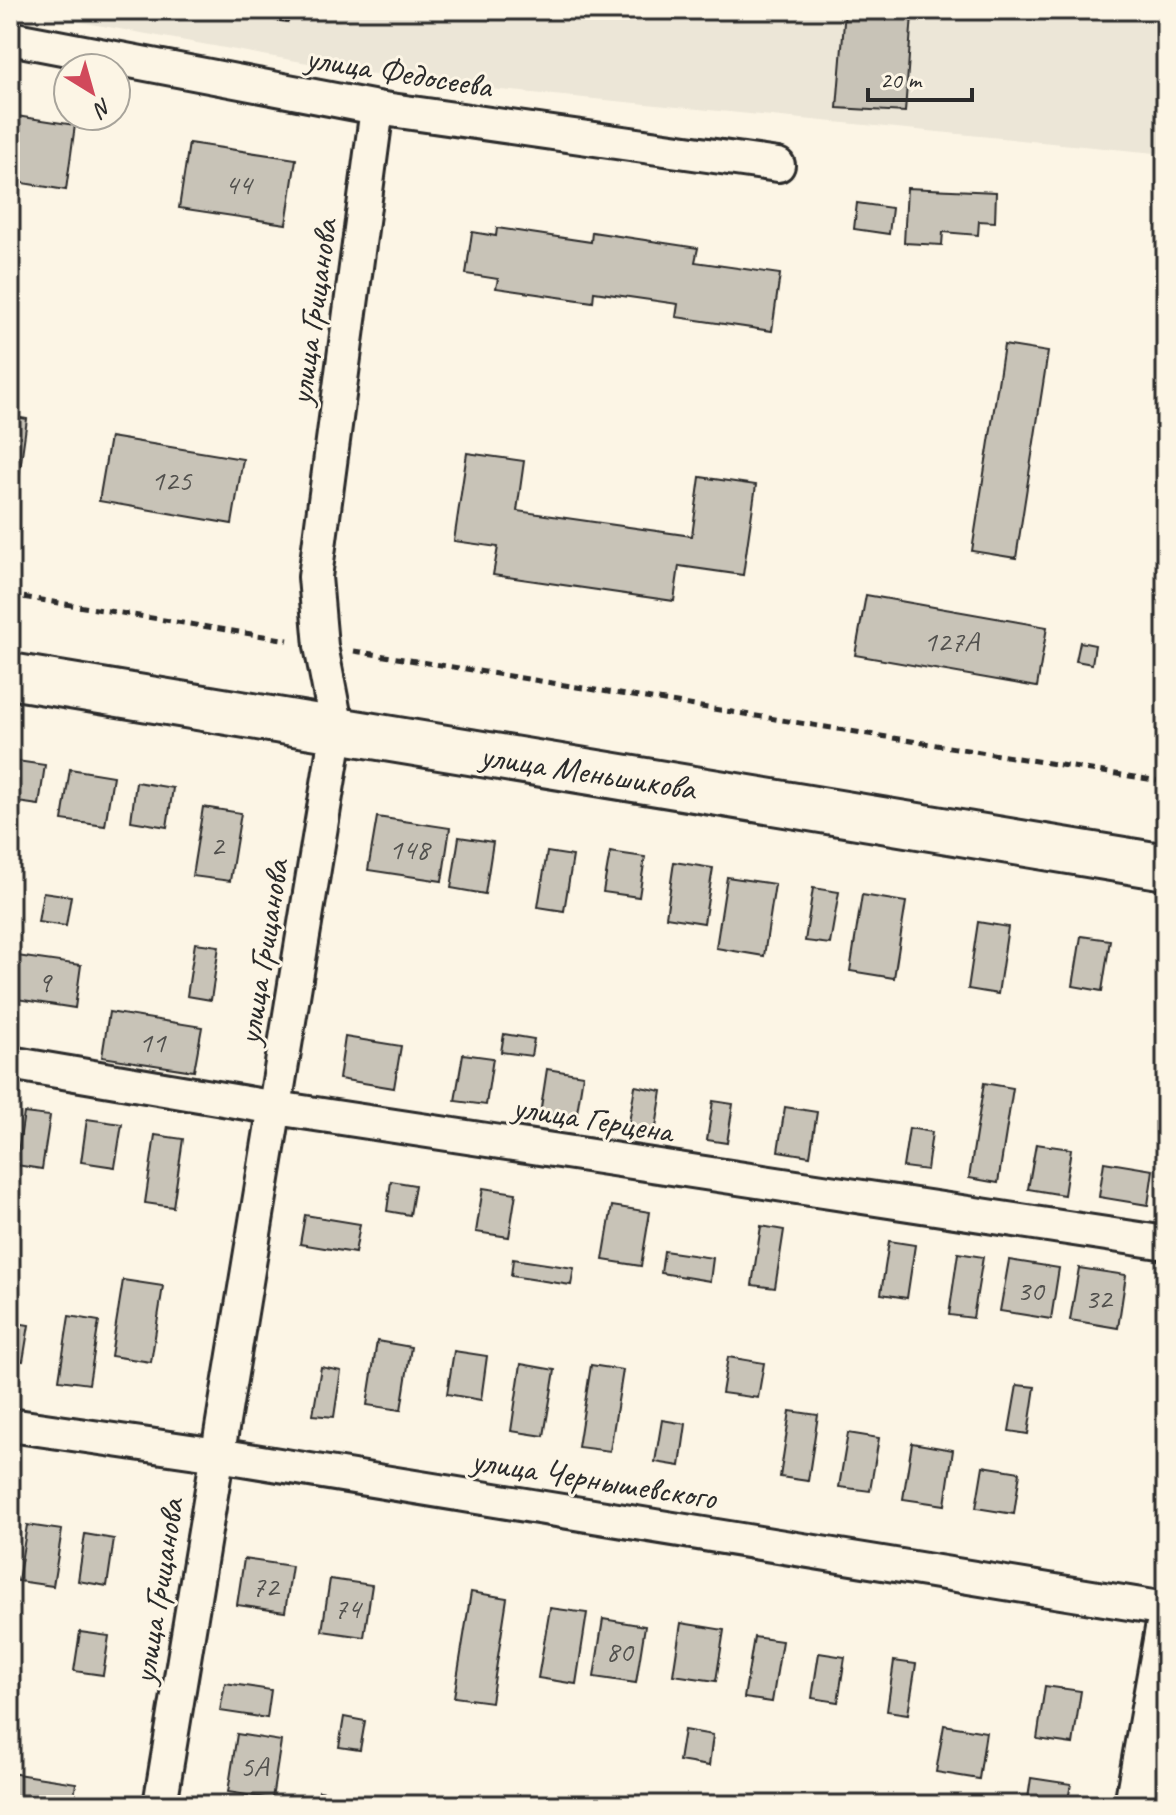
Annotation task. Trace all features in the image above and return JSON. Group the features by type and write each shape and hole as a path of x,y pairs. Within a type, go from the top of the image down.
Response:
{"main road":[{"name":"улица Меньшикова","path":"10,676 1166,867"}],"street":[{"name":"улица Федосеева","path":"10,38 377,108 778,165"},
{"name":"улица Грицанова","path":"160,1805 337,729 321,646 315,577 377,108"},
{"name":"улица Герцена","path":"10,1063 276,1108 1166,1243"},
{"name":"улица Чернышевского","path":"10,1425 218,1455 1166,1609"},
{"path":"1135,1805 1166,1629"}],"path":[{"path":"10,595 1166,782"}],"shaded area":[{"path":"14,10 1166,10 1166,154 408,81"}],"building":[{"path":"206,10 290,10 288,22"},
{"path":"845,10 912,14 905,112 837,108"},
{"path":"10,115 52,121 52,132 74,132 66,190 10,181"},
{"path":"189,143 296,159 286,224 179,208"},
{"path":"907,188 996,192 995,222 979,221 978,235 943,232 942,245 904,243"},
{"path":"857,203 892,208 889,234 854,229"},
{"path":"497,228 591,242 592,232 698,248 695,262 780,274 772,331 676,317 678,304 594,292 593,302 496,288 498,279 466,274 472,232 496,236"},
{"path":"1004,345 1048,352 1016,558 972,551"},
{"path":"10,416 27,419 18,484 10,482"},
{"path":"110,437 243,459 232,524 99,501"},
{"path":"467,453 524,461 517,511 692,536 700,477 756,485 743,575 679,566 674,601 493,575 498,547 454,541"},
{"path":"866,595 1047,627 1037,687 855,655"},
{"path":"1080,642 1095,645 1092,664 1076,661"},
{"path":"10,760 45,765 39,805 10,801"},
{"path":"70,769 113,776 105,826 62,820"},
{"path":"136,782 173,788 167,827 131,821"},
{"path":"203,807 241,813 230,881 192,876"},
{"path":"377,817 450,828 442,881 368,870"},
{"path":"459,837 493,842 485,894 451,888"},
{"path":"547,852 573,856 564,911 538,907"},
{"path":"610,852 645,857 639,897 603,892"},
{"path":"674,862 713,868 704,923 666,917"},
{"path":"727,877 775,884 764,956 716,948"},
{"path":"813,888 839,892 830,944 805,941"},
{"path":"43,892 71,896 66,926 38,922"},
{"path":"862,895 906,902 894,978 850,971"},
{"path":"978,922 1008,927 998,994 968,989"},
{"path":"1081,936 1110,940 1102,991 1073,986"},
{"path":"195,943 219,946 211,1000 187,996"},
{"path":"10,955 81,965 75,1008 10,998"},
{"path":"109,1012 202,1027 194,1071 102,1057"},
{"path":"504,1034 534,1039 531,1056 501,1052"},
{"path":"345,1037 401,1046 394,1088 339,1079"},
{"path":"463,1054 493,1058 486,1105 455,1101"},
{"path":"547,1069 583,1075 576,1119 540,1114"},
{"path":"984,1083 1013,1088 998,1183 969,1178"},
{"path":"635,1086 662,1091 655,1133 628,1129"},
{"path":"713,1101 733,1104 727,1143 707,1140"},
{"path":"785,1107 817,1112 810,1156 778,1151"},
{"path":"24,1113 50,1116 42,1169 16,1165"},
{"path":"87,1119 122,1124 115,1167 81,1162"},
{"path":"909,1128 932,1132 927,1170 903,1167"},
{"path":"155,1135 183,1139 173,1207 145,1203"},
{"path":"1036,1144 1071,1149 1064,1195 1028,1189"},
{"path":"1104,1162 1153,1170 1148,1205 1099,1197"},
{"path":"391,1181 415,1185 410,1215 387,1211"},
{"path":"483,1188 516,1193 509,1237 476,1232"},
{"path":"612,1206 650,1212 641,1266 603,1260"},
{"path":"305,1215 360,1224 355,1253 300,1244"},
{"path":"761,1226 784,1230 775,1288 752,1285"},
{"path":"889,1241 915,1245 907,1298 881,1294"},
{"path":"664,1251 713,1258 710,1281 661,1273"},
{"path":"958,1253 983,1257 973,1318 949,1315"},
{"path":"513,1259 574,1268 571,1285 511,1276"},
{"path":"1009,1260 1059,1268 1051,1319 1000,1311"},
{"path":"1079,1268 1126,1275 1118,1328 1070,1320"},
{"path":"123,1280 163,1286 151,1362 111,1356"},
{"path":"69,1316 99,1321 89,1384 59,1380"},
{"path":"10,1322 29,1325 23,1361 10,1359"},
{"path":"377,1341 411,1347 401,1410 367,1405"},
{"path":"454,1351 487,1356 481,1400 447,1394"},
{"path":"728,1357 764,1363 758,1398 722,1393"},
{"path":"521,1364 555,1370 544,1436 511,1431"},
{"path":"591,1365 623,1370 610,1451 578,1447"},
{"path":"321,1367 341,1371 334,1417 313,1415"},
{"path":"1017,1385 1035,1387 1028,1434 1009,1431"},
{"path":"790,1411 818,1415 808,1481 780,1477"},
{"path":"662,1420 686,1424 680,1466 655,1462"},
{"path":"848,1433 879,1438 870,1491 839,1487"},
{"path":"912,1443 953,1450 945,1505 903,1499"},
{"path":"983,1466 1020,1472 1014,1514 976,1508"},
{"path":"27,1525 62,1530 53,1586 18,1581"},
{"path":"85,1534 114,1539 107,1586 78,1581"},
{"path":"244,1559 292,1566 285,1612 237,1605"},
{"path":"330,1579 372,1585 364,1637 322,1631"},
{"path":"471,1592 507,1598 491,1702 454,1697"},
{"path":"550,1608 587,1613 576,1684 538,1678"},
{"path":"603,1619 645,1626 636,1683 594,1677"},
{"path":"681,1623 724,1630 716,1681 673,1675"},
{"path":"80,1632 109,1636 103,1675 74,1671"},
{"path":"754,1637 782,1641 772,1702 744,1698"},
{"path":"819,1653 845,1657 838,1702 812,1698"},
{"path":"894,1661 916,1664 908,1714 887,1711"},
{"path":"225,1683 271,1690 267,1718 220,1711"},
{"path":"1045,1686 1081,1691 1073,1744 1037,1739"},
{"path":"344,1717 365,1721 360,1750 339,1747"},
{"path":"944,1725 986,1732 979,1779 936,1772"},
{"path":"684,1730 713,1735 709,1766 679,1761"},
{"path":"237,1734 281,1741 272,1799 228,1792"},
{"path":"10,1773 76,1783 73,1805 10,1805"},
{"path":"1031,1778 1071,1784 1067,1805 1027,1805"},
{"path":"319,1791 346,1795 344,1805 317,1805"},
{"path":"507,1796 541,1801 540,1805 506,1805"}]}
